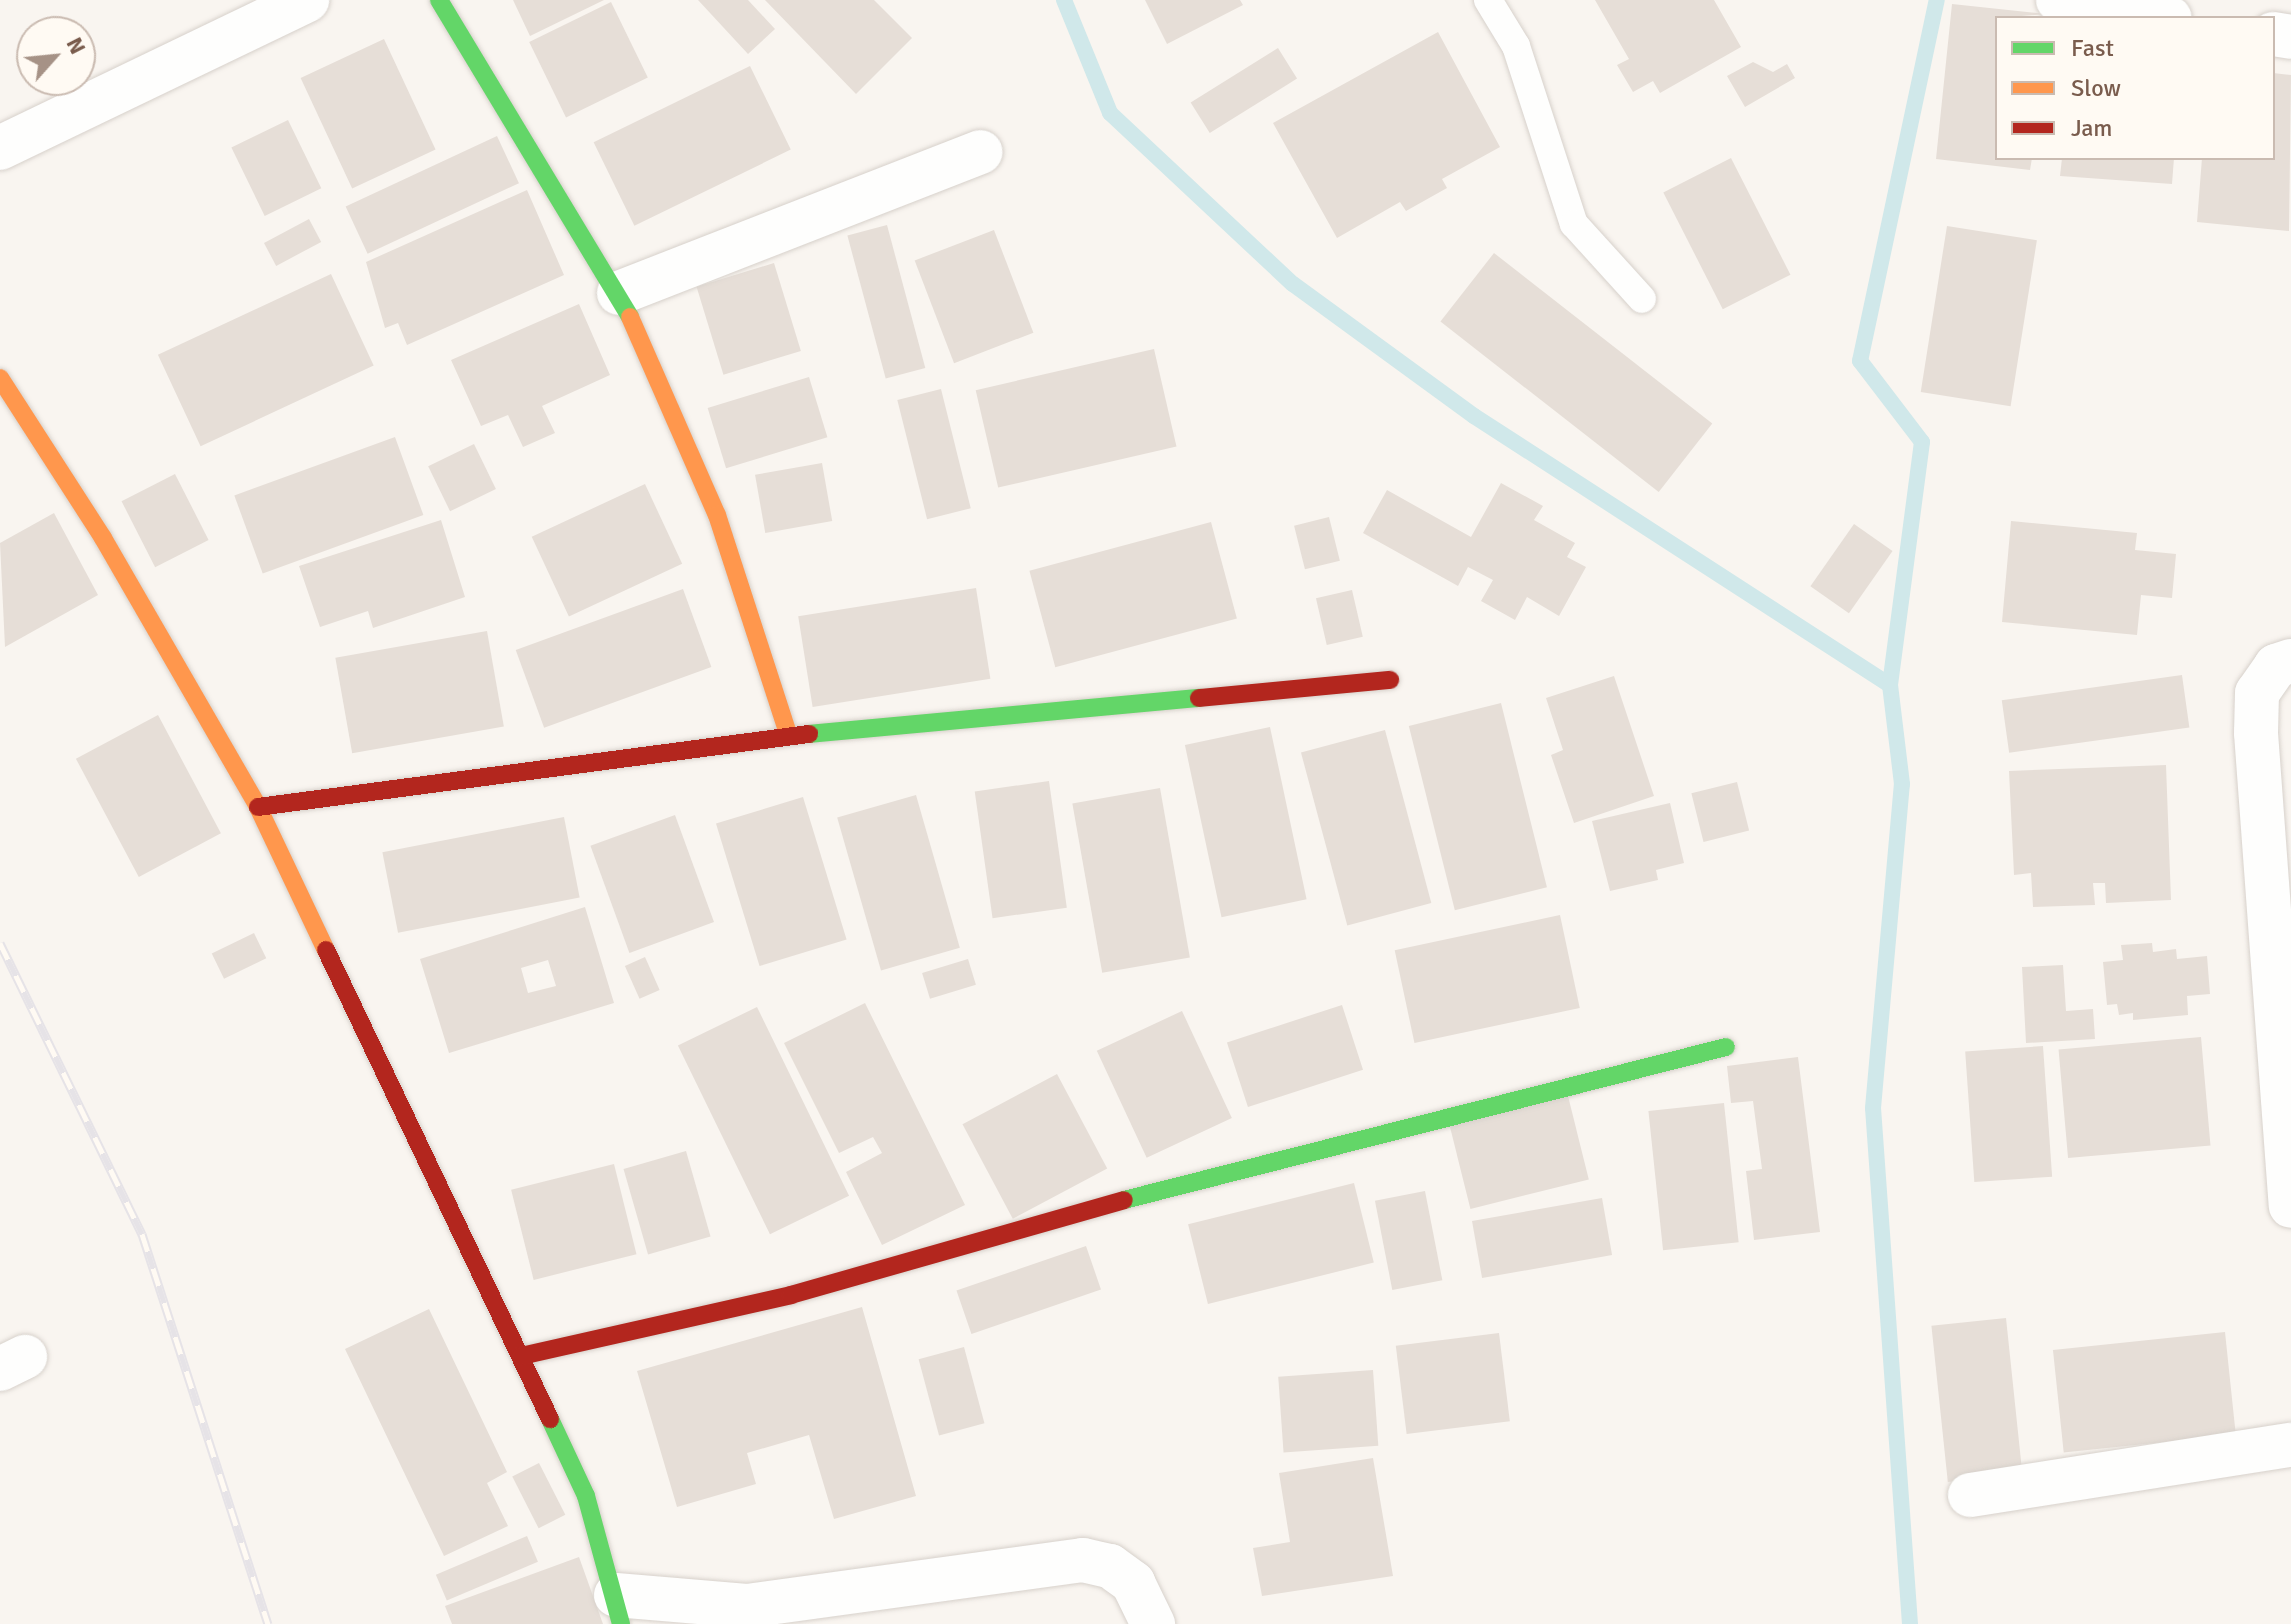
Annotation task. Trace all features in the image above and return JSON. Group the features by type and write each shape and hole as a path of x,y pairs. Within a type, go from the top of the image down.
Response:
{"street":[{"path":"0,148 307,0"},
{"path":"439,0 619,293 717,515 789,736"},
{"path":"2058,0 2158,16"},
{"path":"619,293 980,152"},
{"path":"0,378 103,538 258,807 586,1496 619,1609 747,1606 1083,1560 1110,1566 1133,1583 1153,1624"},
{"path":"2291,661 2276,666 2257,693 2256,733 2291,1206"},
{"path":"258,807 789,736 1390,680"},
{"path":"521,1356 791,1295 1270,1159 1726,1047"},
{"path":"1970,1495 2291,1445"}],"lane":[{"path":"1488,0 1516,46 1574,224 1642,299"}],"building":[{"path":"513,0 604,0 530,36"},
{"path":"698,0 748,0 775,29 748,54"},
{"path":"765,0 874,0 912,38 856,94"},
{"path":"1145,0 1240,0 1243,5 1167,44"},
{"path":"1595,0 1714,0 1741,47 1660,93 1653,81 1633,92 1617,65 1629,59"},
{"path":"611,2 648,77 566,117 529,42"},
{"path":"1952,4 2046,14 1995,16 1995,160 2032,160 2030,170 1936,159"},
{"path":"1438,32 1500,147 1442,179 1447,188 1406,211 1400,202 1337,238 1273,123"},
{"path":"384,39 436,150 352,188 301,78"},
{"path":"1278,48 1297,79 1210,133 1191,103"},
{"path":"1753,62 1773,72 1787,64 1795,78 1745,107 1727,76"},
{"path":"750,66 791,150 634,226 594,142"},
{"path":"2275,73 2291,75 2289,231 2197,222 2202,160 2275,160"},
{"path":"288,120 321,188 265,216 231,148"},
{"path":"497,136 519,183 368,254 346,207"},
{"path":"1731,158 1790,275 1723,309 1663,193"},
{"path":"2062,160 2174,160 2172,184 2060,176"},
{"path":"527,190 564,275 407,345 398,323 385,328 366,262"},
{"path":"309,219 321,242 276,266 264,243"},
{"path":"887,225 925,368 886,379 847,236"},
{"path":"1947,226 2037,240 2011,406 1921,392"},
{"path":"994,230 1033,333 954,363 915,260"},
{"path":"1494,253 1712,424 1659,492 1440,322"},
{"path":"774,263 801,351 723,375 697,287"},
{"path":"331,274 374,366 201,446 158,355"},
{"path":"579,304 610,375 542,406 555,433 523,447 508,415 481,426 451,360"},
{"path":"1154,349 1176,446 998,488 976,390"},
{"path":"809,377 827,437 726,468 708,408"},
{"path":"941,389 971,508 927,519 897,400"},
{"path":"395,437 423,515 263,573 234,495"},
{"path":"474,444 496,489 450,511 428,466"},
{"path":"822,463 832,521 765,533 755,475"},
{"path":"175,474 209,540 155,567 122,501"},
{"path":"1501,483 1543,506 1534,520 1575,543 1567,557 1586,567 1559,616 1527,597 1515,620 1481,601 1493,580 1468,567 1458,586 1363,533 1387,490 1471,537"},
{"path":"645,484 682,564 569,617 532,537"},
{"path":"54,513 98,595 5,647 0,543"},
{"path":"1329,517 1340,561 1305,569 1294,526"},
{"path":"441,520 465,597 373,628 368,611 320,627 299,566"},
{"path":"2011,521 2137,533 2135,550 2176,554 2172,598 2141,595 2137,635 2002,622"},
{"path":"1211,522 1237,619 1055,667 1029,571"},
{"path":"1854,524 1893,551 1849,613 1810,586"},
{"path":"976,588 990,679 813,707 798,616"},
{"path":"683,589 711,667 544,728 516,650"},
{"path":"1352,590 1363,637 1327,645 1316,598"},
{"path":"487,631 504,727 352,753 335,658"},
{"path":"2182,675 2189,727 2009,753 2002,700"},
{"path":"1614,676 1654,796 1574,823 1551,755 1563,750 1546,698"},
{"path":"1501,703 1547,887 1455,910 1409,726"},
{"path":"158,715 221,833 139,877 76,759"},
{"path":"1270,727 1307,899 1221,917 1185,745"},
{"path":"1385,730 1431,903 1347,925 1301,753"},
{"path":"2166,765 2171,900 2106,903 2105,883 2093,883 2095,905 2033,907 2031,873 2014,875 2009,771"},
{"path":"1049,781 1067,908 993,918 975,791"},
{"path":"1737,782 1749,831 1703,842 1691,793"},
{"path":"1160,788 1190,957 1102,973 1072,803"},
{"path":"916,795 960,948 881,970 837,818"},
{"path":"803,797 847,939 760,966 716,824"},
{"path":"1670,803 1684,863 1656,870 1658,880 1610,891 1592,821"},
{"path":"675,815 714,922 629,953 590,846"},
{"path":"564,817 580,897 398,933 382,852"},
{"path":"585,907 614,1003 449,1053 420,959","holes":["548,960 556,986 528,993 521,968"]},
{"path":"1560,915 1580,1008 1414,1043 1395,950"},
{"path":"254,933 266,958 224,979 212,954"},
{"path":"2152,943 2153,952 2176,949 2177,959 2207,956 2210,994 2187,996 2188,1015 2133,1020 2133,1013 2119,1015 2117,1004 2107,1005 2103,962 2123,960 2121,945"},
{"path":"645,957 660,990 640,999 625,966"},
{"path":"968,959 976,985 930,999 922,973"},
{"path":"2063,965 2066,1011 2093,1009 2095,1039 2026,1043 2022,967"},
{"path":"865,1003 965,1205 882,1245 846,1172 882,1153 873,1137 839,1153 784,1043"},
{"path":"1342,1005 1363,1070 1248,1107 1227,1042"},
{"path":"757,1007 849,1196 770,1234 678,1046"},
{"path":"1182,1011 1232,1118 1147,1158 1097,1051"},
{"path":"2201,1037 2210,1146 2068,1158 2059,1049"},
{"path":"2043,1046 2052,1177 1974,1182 1965,1051"},
{"path":"1798,1057 1820,1232 1754,1240 1746,1171 1762,1169 1753,1101 1731,1103 1727,1066"},
{"path":"1057,1074 1107,1168 1013,1219 963,1124"},
{"path":"1568,1096 1589,1179 1470,1209 1450,1126"},
{"path":"1724,1103 1739,1242 1663,1250 1648,1111"},
{"path":"686,1151 711,1237 648,1254 624,1169"},
{"path":"614,1164 636,1254 534,1280 511,1190"},
{"path":"1354,1183 1374,1263 1208,1304 1188,1224"},
{"path":"1425,1191 1442,1280 1392,1290 1375,1201"},
{"path":"1602,1198 1612,1255 1482,1278 1472,1221"},
{"path":"1086,1246 1101,1289 971,1334 956,1291"},
{"path":"862,1307 916,1496 834,1519 809,1435 747,1453 756,1484 677,1507 637,1371"},
{"path":"429,1309 507,1472 487,1483 508,1526 444,1556 345,1349"},
{"path":"2006,1318 2022,1474 1948,1482 1931,1326"},
{"path":"2225,1332 2236,1434 2064,1453 2053,1350"},
{"path":"1499,1333 1510,1421 1407,1434 1396,1346"},
{"path":"964,1347 984,1423 939,1435 919,1359"},
{"path":"1373,1370 1378,1446 1284,1452 1278,1377"},
{"path":"1373,1458 1393,1576 1262,1596 1253,1548 1290,1542 1279,1473"},
{"path":"539,1463 565,1515 539,1528 512,1477"},
{"path":"527,1536 538,1562 447,1600 436,1575"},
{"path":"579,1557 603,1624 452,1624 445,1606"}],"waterway":[{"path":"1064,0 1110,113 1293,284 1474,416 1890,685"},
{"path":"1910,1624 1873,1108 1902,784 1890,685 1922,442 1860,361 1937,0"}],"railway":[{"path":"0,943 142,1234 268,1624"}],"traffic: fast":[{"path":"439,0 630,317"},
{"path":"809,734 1199,698"},
{"path":"1124,1200 1726,1047"},
{"path":"550,1419 586,1496 621,1624"}],"traffic: slow":[{"path":"630,317 717,515 789,736"},
{"path":"0,378 103,538 258,807 326,950"}],"traffic: jam":[{"path":"1199,698 1390,680"},
{"path":"258,807 809,734"},
{"path":"326,950 550,1419"},
{"path":"521,1356 791,1295 1124,1200"}]}
